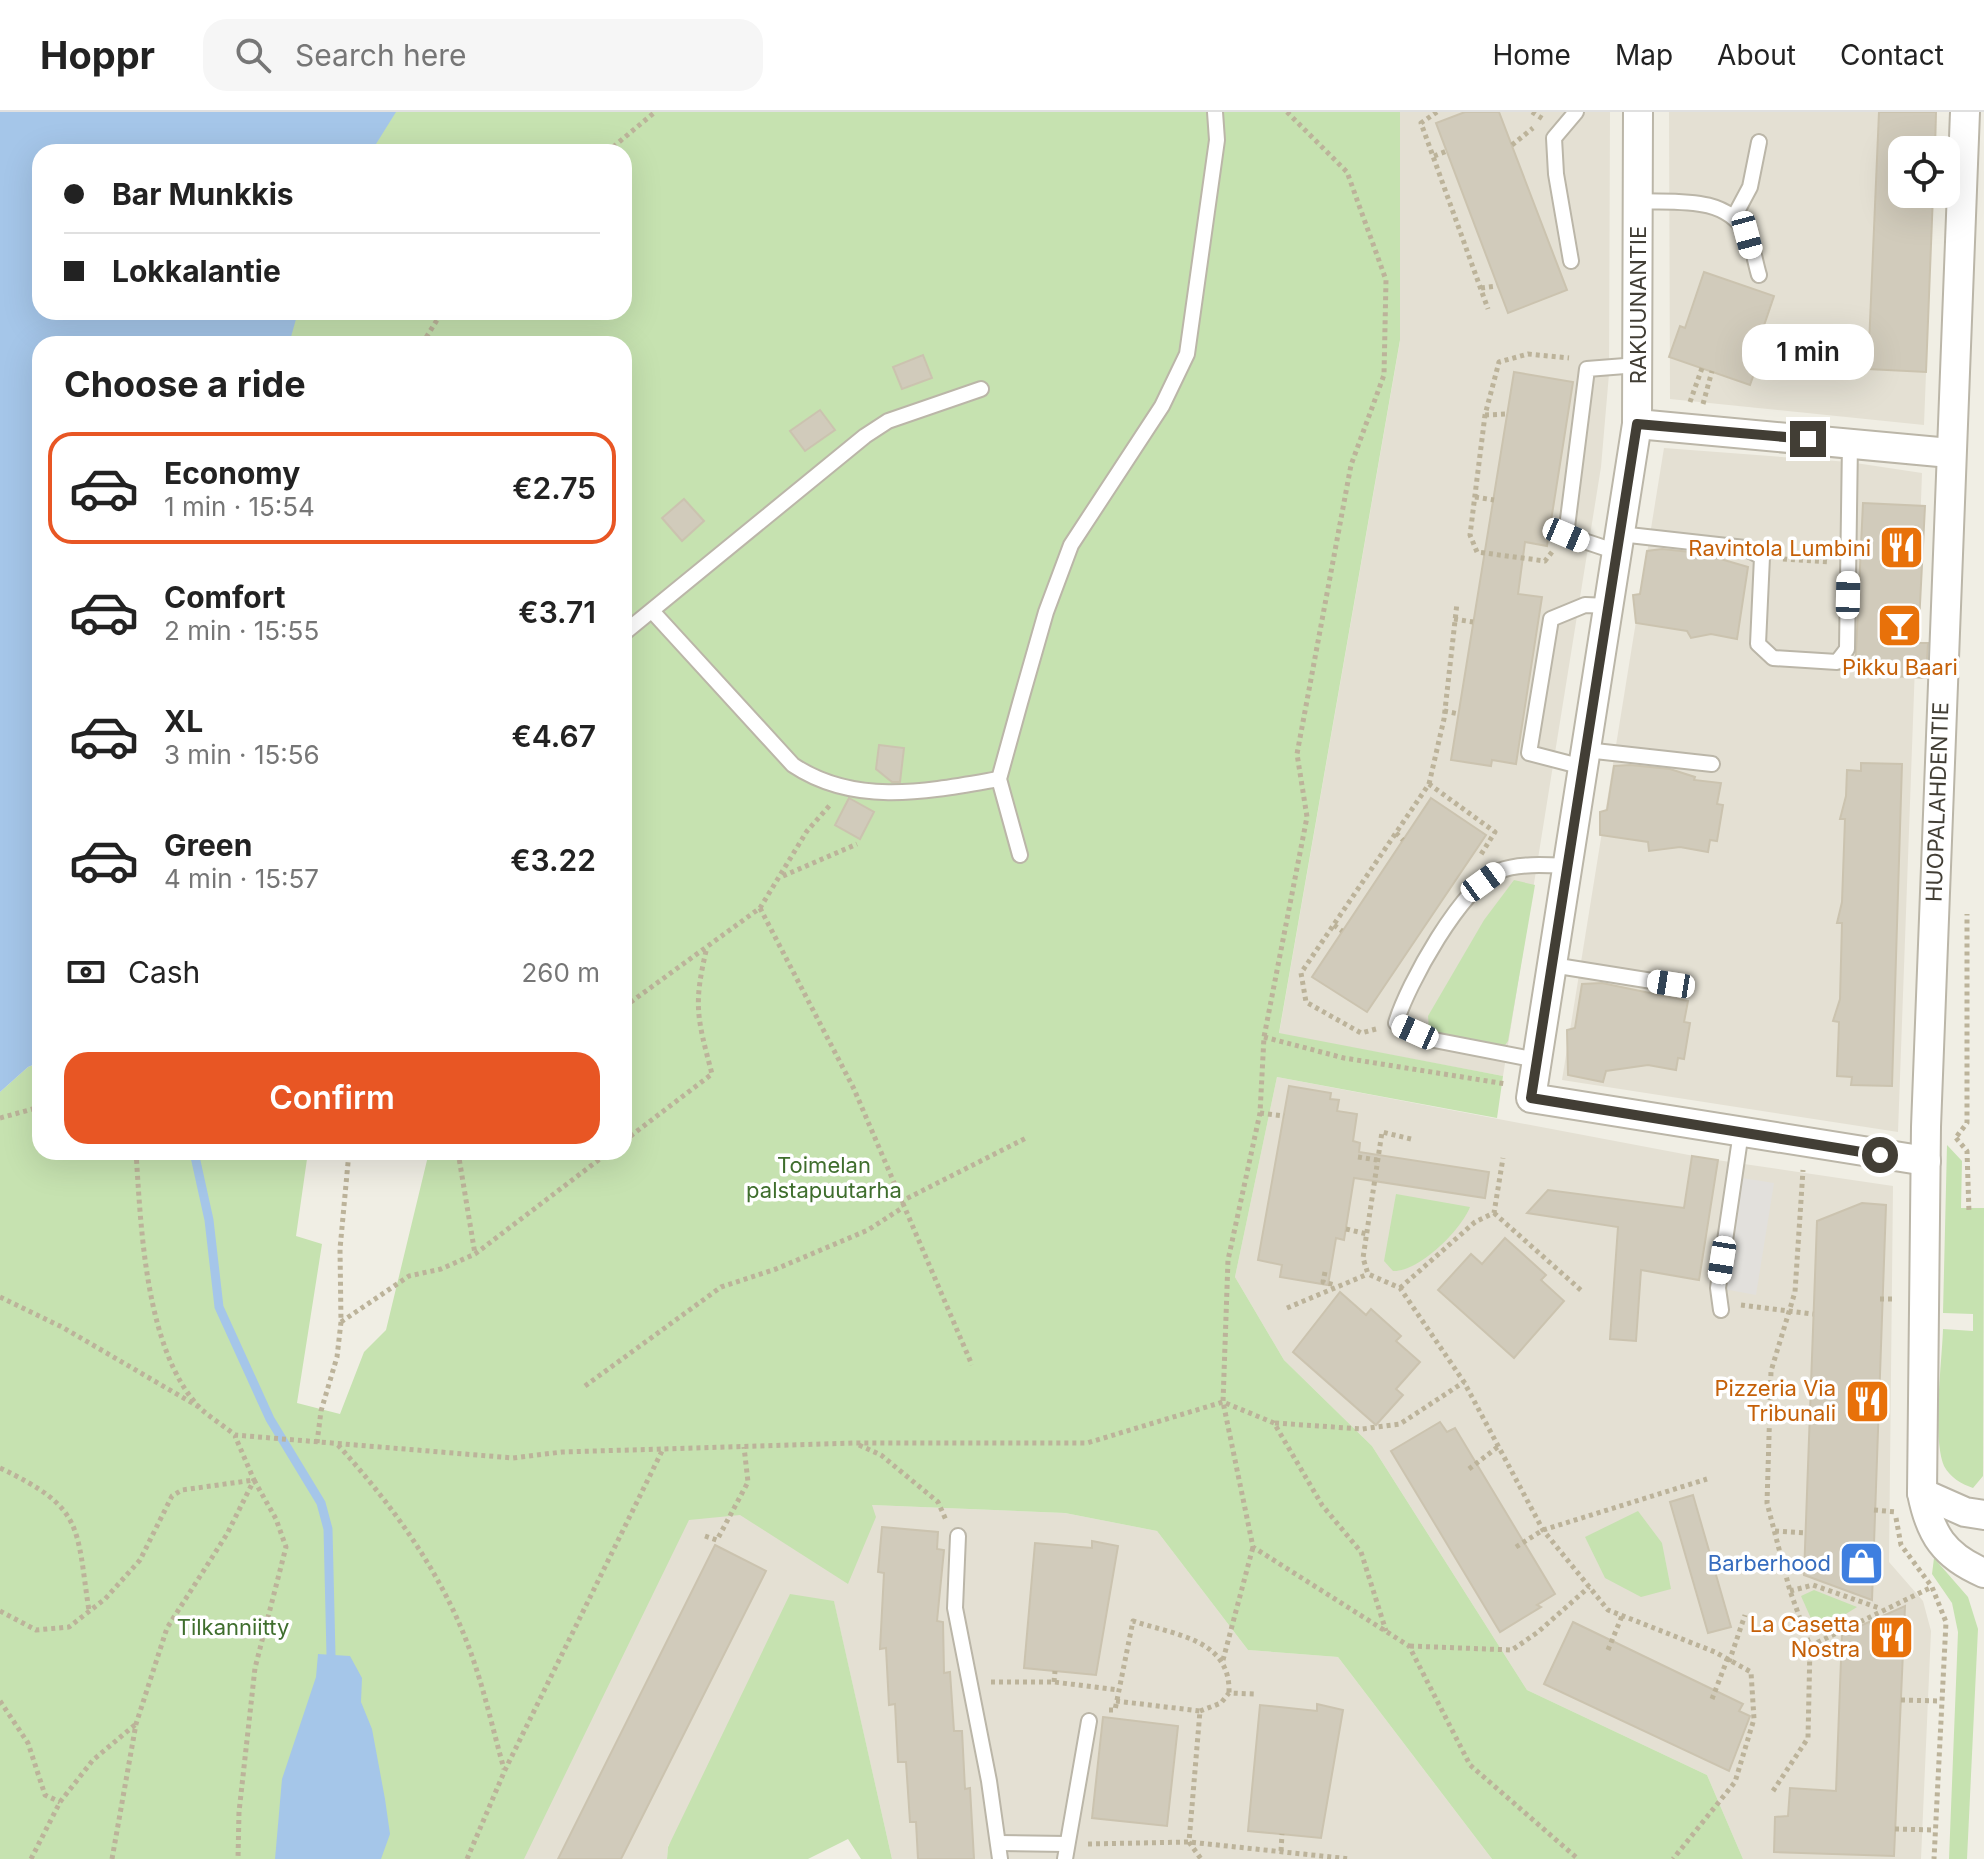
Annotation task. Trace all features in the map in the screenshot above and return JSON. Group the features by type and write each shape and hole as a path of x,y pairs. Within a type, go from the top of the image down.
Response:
{"street":[{"name":"RAKUUNANTIE","path":"1638,112 1638,201 1625,365 1637,424 1552,965 1527,1069 1531,1098 1926,1161"},
{"name":"HUOPALAHDENTIE","path":"1965,112 1926,1161 1922,1493 1928,1524 1941,1545 1984,1573"},
{"path":"1637,424 1950,453"},
{"path":"1922,1493 1965,1512 1984,1515"}],"lane":[{"path":"1020,855 999,779 1046,612 1071,545 1162,406 1187,354 1217,140 1215,112"},
{"path":"1571,261 1556,174 1554,138 1576,112"},
{"path":"1734,217 1750,187 1759,142"},
{"path":"1638,201 1711,204 1734,217 1747,235 1759,275"},
{"path":"1625,365 1587,369 1566,535 1619,543 1745,548 1762,557 1758,644 1773,658 1837,662 1847,649 1850,443"},
{"path":"632,627 865,436 888,421 981,389"},
{"path":"1609,606 1585,605 1551,619 1529,753 1712,764"},
{"path":"652,611 793,765 814,780 844,789 924,792 999,779"},
{"path":"1527,1069 1434,1040 1396,1023 1402,1001 1467,893 1500,870 1568,866"},
{"path":"1552,965 1671,984"},
{"path":"1721,1306 1718,1288 1741,1132"},
{"path":"958,1536 955,1608 1000,1859"},
{"path":"998,1843 1065,1851 1089,1721"}],"path":[{"path":"617,144 655,112"},
{"path":"1223,1660 1253,1547 1223,1402 1228,1260 1260,1113 1264,1037 1307,817 1297,754 1351,465 1384,375 1385,359 1386,280 1347,172 1287,112"},
{"path":"1437,112 1421,123 1488,309"},
{"path":"1512,145 1544,120"},
{"path":"1434,156 1447,151"},
{"path":"1481,288 1497,286"},
{"path":"1566,535 1545,561 1477,552 1470,535 1485,415 1499,362 1528,354 1625,365"},
{"path":"1690,403 1702,368"},
{"path":"1703,405 1712,371"},
{"path":"1485,415 1507,414"},
{"path":"1475,497 1494,500"},
{"path":"1762,557 1849,564"},
{"path":"1396,1023 1361,1033 1306,1002 1301,973 1429,784 1444,711 1457,603"},
{"path":"1454,619 1473,622"},
{"path":"1444,711 1459,714"},
{"path":"1429,784 1495,832 1479,855 1500,870"},
{"path":"632,1001 760,908 807,831 844,789"},
{"path":"1396,833 1403,840"},
{"path":"782,876 857,844"},
{"path":"1956,1137 1967,1123 1967,899"},
{"path":"760,908 827,1031 972,1365"},
{"path":"1334,925 1342,931"},
{"path":"632,1135 712,1074 697,1019 696,994 708,946"},
{"path":"1264,1037 1360,1061 1508,1084 1527,1069"},
{"path":"0,1118 32,1109"},
{"path":"1260,1113 1284,1116"},
{"path":"1947,1131 1967,1151 1969,1213"},
{"path":"1368,1274 1363,1258 1382,1132 1411,1139"},
{"path":"585,1386 721,1287 776,1269 868,1230 901,1205 1028,1137"},
{"path":"1358,1157 1377,1160"},
{"path":"1494,1213 1503,1158"},
{"path":"137,1160 143,1250 153,1305 169,1356 200,1407"},
{"path":"317,1443 321,1411 337,1357 341,1322 340,1249 348,1160"},
{"path":"459,1160 475,1254"},
{"path":"341,1322 409,1276 441,1269 475,1254 598,1160"},
{"path":"1773,1791 1808,1738 1810,1646 1790,1591 1767,1503 1771,1371 1795,1292 1804,1165"},
{"path":"1400,1288 1475,1222 1494,1213"},
{"path":"1494,1213 1583,1292"},
{"path":"1346,1229 1367,1234"},
{"path":"1325,1272 1323,1282 1336,1285"},
{"path":"1287,1308 1368,1274 1400,1288 1464,1382 1543,1530 1608,1610 1751,1672 1754,1719 1735,1782 1673,1859"},
{"path":"0,1297 62,1327 200,1407 235,1435 254,1480 276,1519 286,1547 255,1668 239,1812 238,1859"},
{"path":"1880,1299 1898,1299"},
{"path":"1721,1306 1813,1314"},
{"path":"235,1435 513,1458 562,1452 854,1443 1087,1443 1223,1402 1274,1423 1362,1429 1400,1424 1464,1382"},
{"path":"1274,1423 1322,1505 1361,1552 1386,1632"},
{"path":"854,1443 881,1455 938,1502 943,1516 958,1536"},
{"path":"337,1444 406,1527 449,1601 474,1661 505,1770"},
{"path":"1469,1469 1499,1446"},
{"path":"705,1536 717,1540 748,1482 744,1447"},
{"path":"467,1859 505,1770 663,1449"},
{"path":"0,1468 38,1486 59,1502 70,1518 78,1540 89,1612"},
{"path":"1516,1547 1543,1530 1707,1479"},
{"path":"0,1611 36,1630 69,1627 89,1612 140,1560 172,1496 182,1490 254,1480"},
{"path":"112,1859 136,1724 167,1628 227,1534 254,1480"},
{"path":"1874,1510 1896,1512"},
{"path":"1775,1531 1806,1533"},
{"path":"1253,1547 1409,1646 1512,1650 1538,1632 1589,1587"},
{"path":"1790,1591 1813,1585 1880,1609"},
{"path":"1810,1646 1880,1609 1932,1587 1946,1622 1934,1859"},
{"path":"1712,1699 1745,1615"},
{"path":"1608,1650 1622,1616"},
{"path":"1089,1721 1098,1710 1115,1710 1116,1701 1118,1690 1133,1621 1200,1643 1223,1660 1230,1673 1229,1693 1221,1703 1200,1711 1116,1701"},
{"path":"1409,1646 1470,1765 1578,1859"},
{"path":"1054,1682 1055,1671"},
{"path":"970,1683 1054,1682 1118,1690"},
{"path":"1229,1693 1254,1694"},
{"path":"1901,1700 1941,1701"},
{"path":"0,1701 28,1743 45,1795 60,1802"},
{"path":"1200,1711 1189,1842 1201,1859"},
{"path":"31,1859 60,1802 93,1760 136,1724"},
{"path":"1895,1829 1935,1830"},
{"path":"1281,1851 1282,1834"},
{"path":"1065,1851 1189,1842 1350,1859"}],"shaded area":[{"path":"1400,112 1610,112 1609,374 1601,467 1503,1076 1279,1034 1400,341"},
{"path":"1669,112 1936,112 1935,136 1888,136 1888,208 1932,208 1924,425 1670,399"},
{"path":"1664,448 1849,462 1922,473 1898,1132 1562,1080"},
{"path":"1277,1077 1710,1159 1893,1186 1889,1562 1923,1601 1931,1631 1921,1859 1743,1859 1707,1775 1527,1690 1372,1446 1284,1360 1235,1277"},
{"path":"1736,1177 1774,1183 1756,1295 1718,1288"},
{"path":"681,1497 1065,1513 1157,1531 1248,1650 1338,1657 1492,1859 892,1859 834,1602 668,1846 667,1859 519,1859"}],"green space":[{"path":"134,112 1400,112 1400,340 1279,1033 1503,1076 1497,1118 1277,1077 1235,1277 1284,1360 1372,1446 1527,1690 1707,1775 1743,1859 1492,1859 1338,1657 1248,1650 1157,1531 1065,1513 872,1505 876,1517 848,1584 740,1515 689,1520 524,1859 0,1859 0,1092 32,1065 32,1160 307,1160 296,1236 322,1244 297,1403 340,1414 364,1352 386,1330 427,1160 632,1160 632,336 116,336 114,320 632,320 632,144 131,144"},
{"path":"1514,880 1535,885 1508,1041 1503,1048 1437,1034 1429,1028 1428,1016 1484,920"},
{"path":"1947,1145 1962,1161 1961,1208 1984,1208 1983,1476 1973,1488 1956,1480 1946,1470 1940,1453 1943,1329 1973,1331 1973,1314 1943,1313"},
{"path":"1396,1194 1470,1207 1458,1227 1438,1248 1415,1265 1393,1271 1384,1261"},
{"path":"1638,1511 1662,1543 1671,1589 1641,1597 1605,1578 1585,1537"},
{"path":"1934,1558 1968,1597 1978,1629 1967,1859 1949,1859 1958,1632 1952,1603 1932,1574"},
{"path":"1814,1590 1857,1607 1817,1632 1801,1596"},
{"path":"790,1594 834,1601 892,1859 861,1859 848,1839 808,1859 667,1859 668,1847"}],"water":[{"path":"0,112 396,112 376,144 32,144 32,320 296,320 291,336 32,336 32,1065 0,1092"},
{"path":"318,1654 350,1656 362,1678 361,1702 372,1729 390,1834 381,1859 275,1859 282,1779 316,1677"}],"building":[{"path":"1465,112 1499,112 1567,290 1508,313 1436,123"},
{"path":"1879,112 1936,112 1935,136 1888,136 1888,208 1932,208 1926,372 1868,369"},
{"path":"1704,272 1774,296 1755,352 1761,354 1750,385 1669,357 1680,326 1685,328"},
{"path":"923,355 932,378 902,389 893,367"},
{"path":"1514,372 1573,382 1547,546 1525,542 1518,594 1542,597 1516,764 1492,760 1491,766 1451,760"},
{"path":"820,410 835,430 805,451 790,431"},
{"path":"684,499 704,521 682,541 662,518"},
{"path":"1863,503 1925,506 1918,643 1928,643 1926,678 1855,674"},
{"path":"1662,549 1700,553 1748,567 1737,639 1711,634 1691,638 1687,631 1636,623 1633,595 1640,594 1647,551"},
{"path":"879,745 904,748 900,782 892,782 876,769"},
{"path":"1861,763 1902,764 1892,1086 1851,1085 1852,1077 1837,1076 1839,1022 1833,1021 1840,999 1842,923 1837,923 1842,902 1845,819 1840,819 1846,796 1847,770 1861,771"},
{"path":"1614,766 1670,769 1695,777 1694,780 1721,783 1717,804 1723,805 1717,841 1710,840 1708,852 1680,847 1649,851 1648,842 1600,835 1600,812 1607,810"},
{"path":"849,798 874,812 860,839 835,825"},
{"path":"1431,798 1486,835 1367,1012 1312,977"},
{"path":"1602,983 1688,1001 1684,1022 1690,1023 1684,1059 1678,1058 1676,1070 1648,1065 1606,1071 1603,1082 1568,1075 1567,1030 1575,1028 1582,984"},
{"path":"1289,1086 1331,1093 1330,1099 1339,1100 1337,1111 1357,1114 1353,1141 1360,1143 1359,1152 1489,1172 1485,1198 1354,1178 1344,1240 1336,1238 1328,1285 1280,1277 1282,1265 1258,1260"},
{"path":"1692,1156 1718,1160 1699,1280 1641,1270 1636,1341 1610,1339 1618,1227 1527,1213 1548,1190 1684,1208"},
{"path":"1862,1203 1886,1205 1872,1600 1804,1575 1817,1221"},
{"path":"1505,1238 1546,1275 1541,1280 1564,1301 1514,1358 1438,1290 1471,1254 1482,1264"},
{"path":"1340,1292 1366,1315 1371,1309 1401,1336 1396,1341 1420,1362 1396,1389 1403,1395 1376,1425 1293,1352"},
{"path":"1440,1422 1447,1432 1455,1428 1555,1594 1537,1605 1541,1607 1500,1632 1391,1451"},
{"path":"1693,1495 1731,1627 1708,1633 1670,1502"},
{"path":"882,1527 938,1532 937,1549 944,1550 937,1621 943,1622 944,1673 950,1672 954,1731 962,1731 965,1789 970,1788 974,1859 918,1859 916,1822 910,1822 906,1762 898,1762 895,1704 889,1705 886,1648 880,1649 884,1573 878,1572"},
{"path":"1092,1541 1118,1546 1096,1675 1024,1668 1035,1543 1092,1548"},
{"path":"715,1545 766,1571 621,1859 558,1859"},
{"path":"1905,1606 1894,1856 1774,1852 1775,1817 1788,1816 1790,1788 1836,1791 1842,1634"},
{"path":"1573,1622 1743,1704 1739,1711 1750,1716 1729,1771 1544,1684"},
{"path":"1317,1704 1343,1710 1321,1838 1248,1831 1260,1705 1317,1711"},
{"path":"1103,1717 1178,1726 1167,1826 1092,1818"}],"waterway":[{"path":"196,1160 209,1220 219,1307 270,1419 321,1503 328,1529 331,1655"}],"place":[{"name":"Ravintola Lumbini","path":"1902,548"},
{"name":"Pikku Baari","path":"1900,626"},
{"name":"Pizzeria Via Tribunali","path":"1867,1401"},
{"name":"Barberhood","path":"1862,1563"},
{"name":"La Casetta Nostra","path":"1891,1637"}],"route":[{"path":"1808,439 1637,424 1531,1098 1880,1155"}],"park label":[{"name":"Toimelan palstapuutarha","path":"824,1178"},
{"name":"Tilkanniitty","path":"233,1627"}]}
